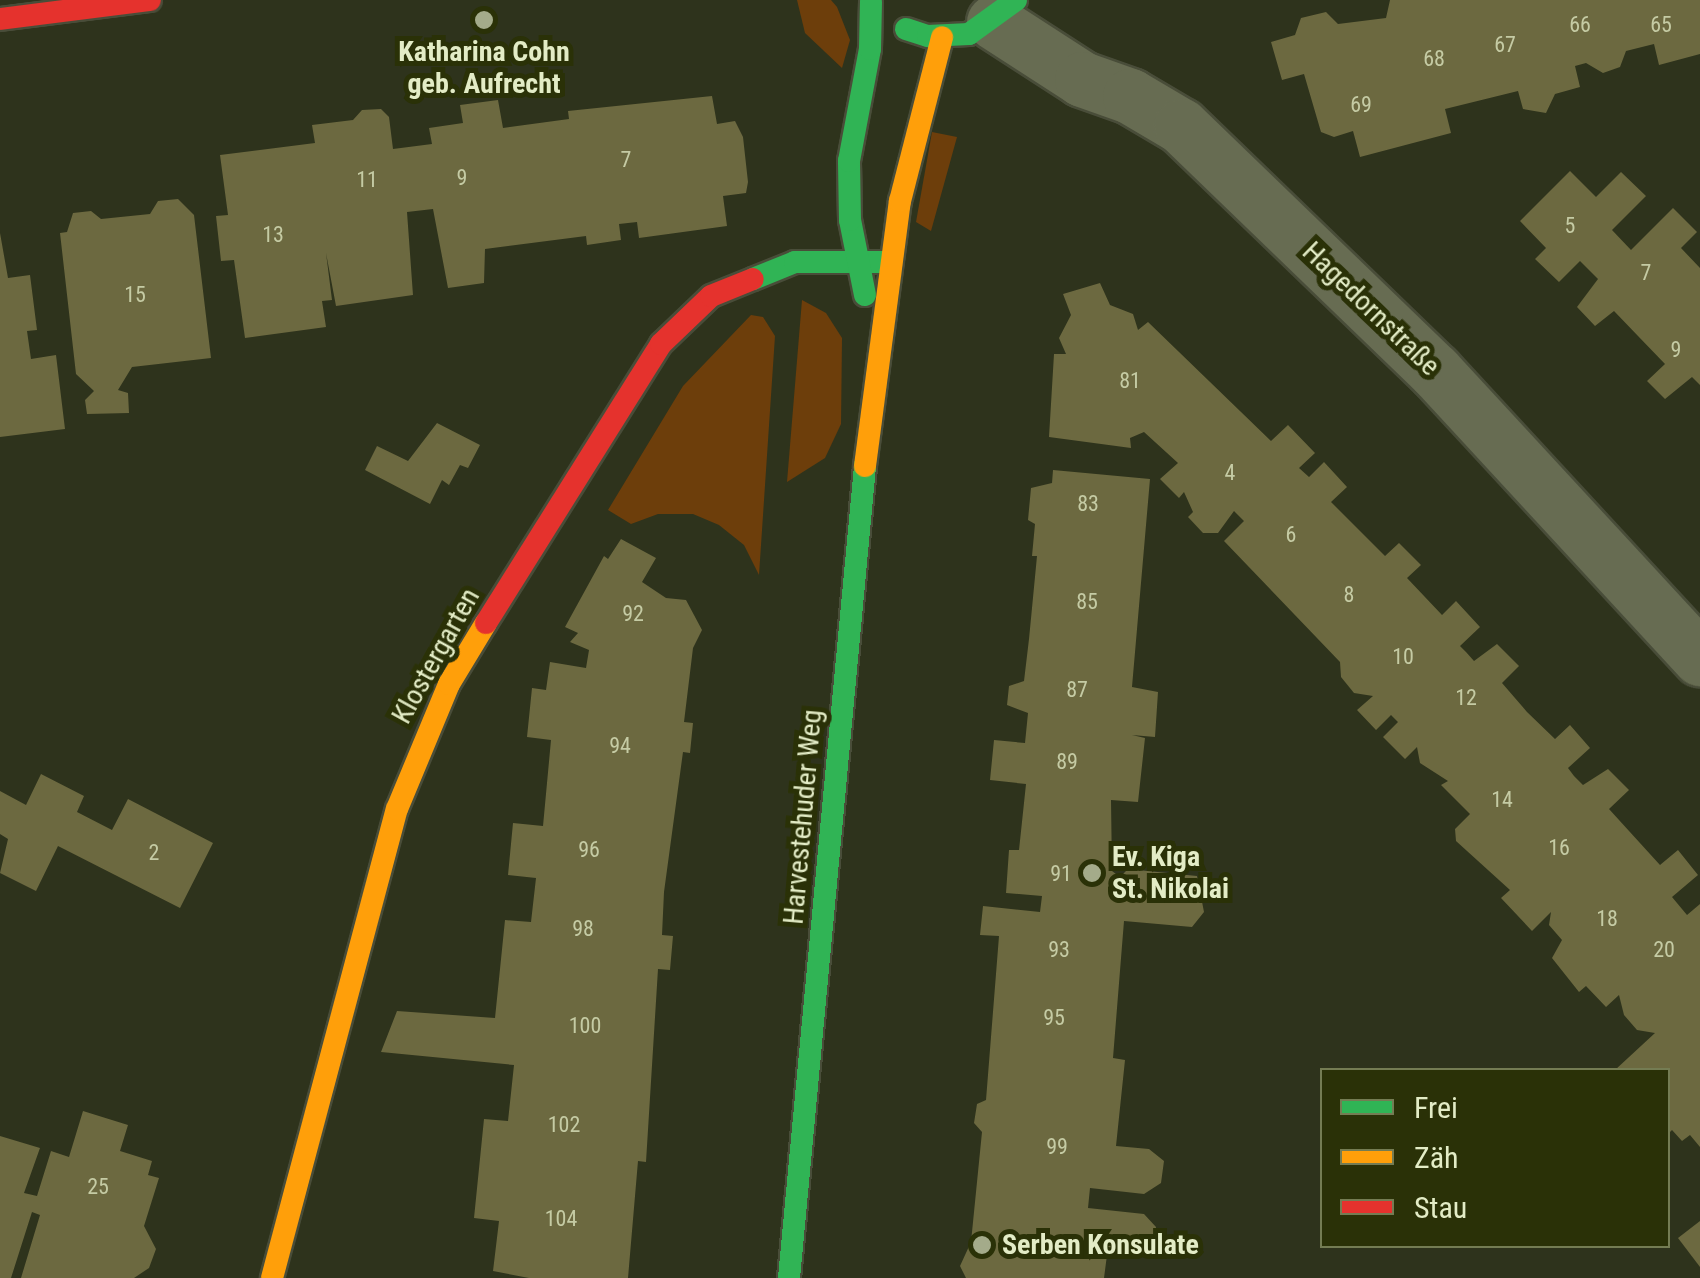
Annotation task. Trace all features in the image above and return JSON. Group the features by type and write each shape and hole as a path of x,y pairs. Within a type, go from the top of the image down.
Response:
{"street":[{"path":"0,19 150,0"},
{"name":"Harvestehuder Weg","path":"788,1278 875,362 891,262 942,37 902,28 870,1"},
{"name":"Harvestehuder Weg","path":"870,1 870,49 849,161 856,259 875,362"},
{"path":"942,37 1005,11"},
{"name":"Hagedornstraße","path":"1005,11 1082,79 1181,126 1435,371 1700,658"},
{"name":"Klostergarten","path":"272,1278 376,878 420,747 448,684 661,344 685,318 711,296 768,268 856,259 891,262"}],"shaded area":[{"path":"797,0 831,0 837,7 850,40 842,68 805,33"},
{"path":"932,132 957,137 931,231 916,222"},
{"path":"802,300 826,313 842,338 841,424 825,458 787,482"},
{"path":"751,315 763,317 775,336 759,575 744,545 719,525 693,514 658,514 631,524 608,510 683,386"}],"building":[{"path":"1390,0 1700,0 1700,54 1659,65 1654,44 1626,51 1620,67 1603,73 1586,63 1575,66 1580,87 1555,94 1546,113 1523,109 1518,91 1445,109 1451,133 1360,157 1353,131 1334,137 1321,132 1304,74 1282,80 1271,42 1295,35 1301,18 1326,12 1338,24 1386,18"},
{"path":"712,96 717,124 735,121 743,137 748,182 746,193 723,196 727,226 639,238 637,222 619,224 621,240 587,245 586,236 485,249 484,283 448,288 433,209 407,212 413,295 336,306 326,253 332,300 322,301 326,327 245,338 234,260 221,261 216,216 228,215 220,155 315,143 312,125 353,120 362,110 381,109 389,117 393,149 432,144 429,128 463,123 460,105 498,100 503,128 569,119 568,111"},
{"path":"1570,171 1596,197 1621,172 1646,196 1612,230 1631,250 1673,208 1697,232 1681,248 1700,268 1700,385 1692,377 1665,399 1647,381 1665,364 1614,311 1595,326 1577,307 1598,279 1580,261 1559,282 1535,259 1546,248 1520,221"},
{"path":"178,199 194,215 211,358 132,367 118,390 128,393 129,413 87,414 85,400 94,391 76,374 60,233 67,232 73,213 91,211 101,219 150,214 158,201"},
{"path":"0,233 8,278 30,275 37,330 27,331 31,359 56,355 65,429 0,437"},
{"path":"1100,283 1110,305 1133,314 1138,330 1148,322 1271,441 1288,425 1315,453 1299,468 1309,477 1324,462 1347,487 1331,502 1385,556 1399,543 1421,565 1407,578 1442,615 1456,601 1480,627 1460,646 1474,661 1497,644 1519,666 1502,683 1527,712 1555,739 1570,725 1590,748 1568,768 1574,776 1583,785 1608,769 1629,790 1609,809 1660,865 1678,850 1698,875 1672,897 1687,915 1700,904 1700,1147 1690,1135 1682,1141 1670,1132 1670,1068 1617,1068 1655,1033 1637,1030 1624,1015 1619,995 1606,1007 1586,986 1579,992 1552,958 1562,940 1549,925 1551,912 1532,931 1501,898 1510,890 1456,841 1455,829 1470,814 1441,785 1448,781 1420,763 1417,747 1405,759 1383,737 1398,722 1391,715 1376,730 1357,710 1373,696 1354,693 1341,677 1340,662 1224,541 1244,521 1234,511 1218,533 1203,533 1188,517 1193,512 1184,492 1179,498 1160,479 1178,463 1144,432 1130,438 1131,448 1049,437 1054,354 1066,354 1059,338 1071,315 1063,294"},
{"path":"437,423 480,445 468,468 460,465 449,485 442,480 430,504 365,470 377,446 408,461"},
{"path":"1053,470 1150,479 1132,687 1158,692 1155,737 1132,735 1145,738 1138,802 1111,800 1112,871 1120,877 1128,869 1197,876 1204,912 1192,927 1124,921 1113,1058 1125,1060 1116,1146 1149,1149 1164,1161 1161,1183 1144,1194 1090,1188 1088,1208 1144,1214 1156,1227 1154,1250 1134,1258 1107,1255 1104,1278 966,1278 960,1266 971,1242 982,1132 974,1123 977,1104 986,1100 999,936 980,935 983,906 1040,912 1042,896 1006,893 1009,850 1019,850 1026,784 990,780 994,740 1025,743 1028,713 1007,705 1009,686 1024,681 1029,639 1037,556 1032,556 1035,524 1028,520 1031,488 1052,483"},
{"path":"621,539 656,558 642,582 666,598 686,600 702,630 693,648 684,722 693,723 690,753 683,752 664,892 662,935 673,936 670,970 658,969 646,1162 638,1161 628,1278 529,1278 493,1271 499,1221 474,1218 484,1119 508,1121 514,1065 381,1052 397,1011 495,1018 505,920 531,922 536,878 508,875 513,823 543,826 551,740 527,737 532,688 546,690 550,662 586,668 589,650 570,642 578,633 565,627 604,556 608,559"},
{"path":"41,774 84,796 77,812 112,830 128,799 213,843 180,908 58,846 36,891 0,873 8,839 0,834 0,791 26,805"},
{"path":"83,1111 128,1125 120,1151 152,1161 148,1175 159,1178 144,1226 156,1249 149,1268 134,1278 21,1278 40,1215 32,1212 11,1278 0,1278 0,1136 40,1148 24,1193 37,1196 51,1151 69,1157"},
{"path":"1700,1221 1700,1267 1678,1238"}],"traffic: fast":[{"path":"906,29 928,36 969,34 1016,0"},
{"path":"865,295 850,220 849,161 870,49 871,2"},
{"path":"753,279 795,262 891,262"},
{"path":"789,1278 865,466"}],"traffic: slow":[{"path":"865,466 900,201 942,37"},
{"path":"272,1278 397,809 449,684 486,623"}],"traffic: jam":[{"path":"0,19 150,0"},
{"path":"486,623 661,344 711,296 753,279"}],"place":[{"name":"Katharina Cohn geb. Aufrecht","path":"484,20"},
{"name":"Ev. Kiga St. Nikolai","path":"1092,873"},
{"name":"Serben Konsulate","path":"982,1245"}]}
